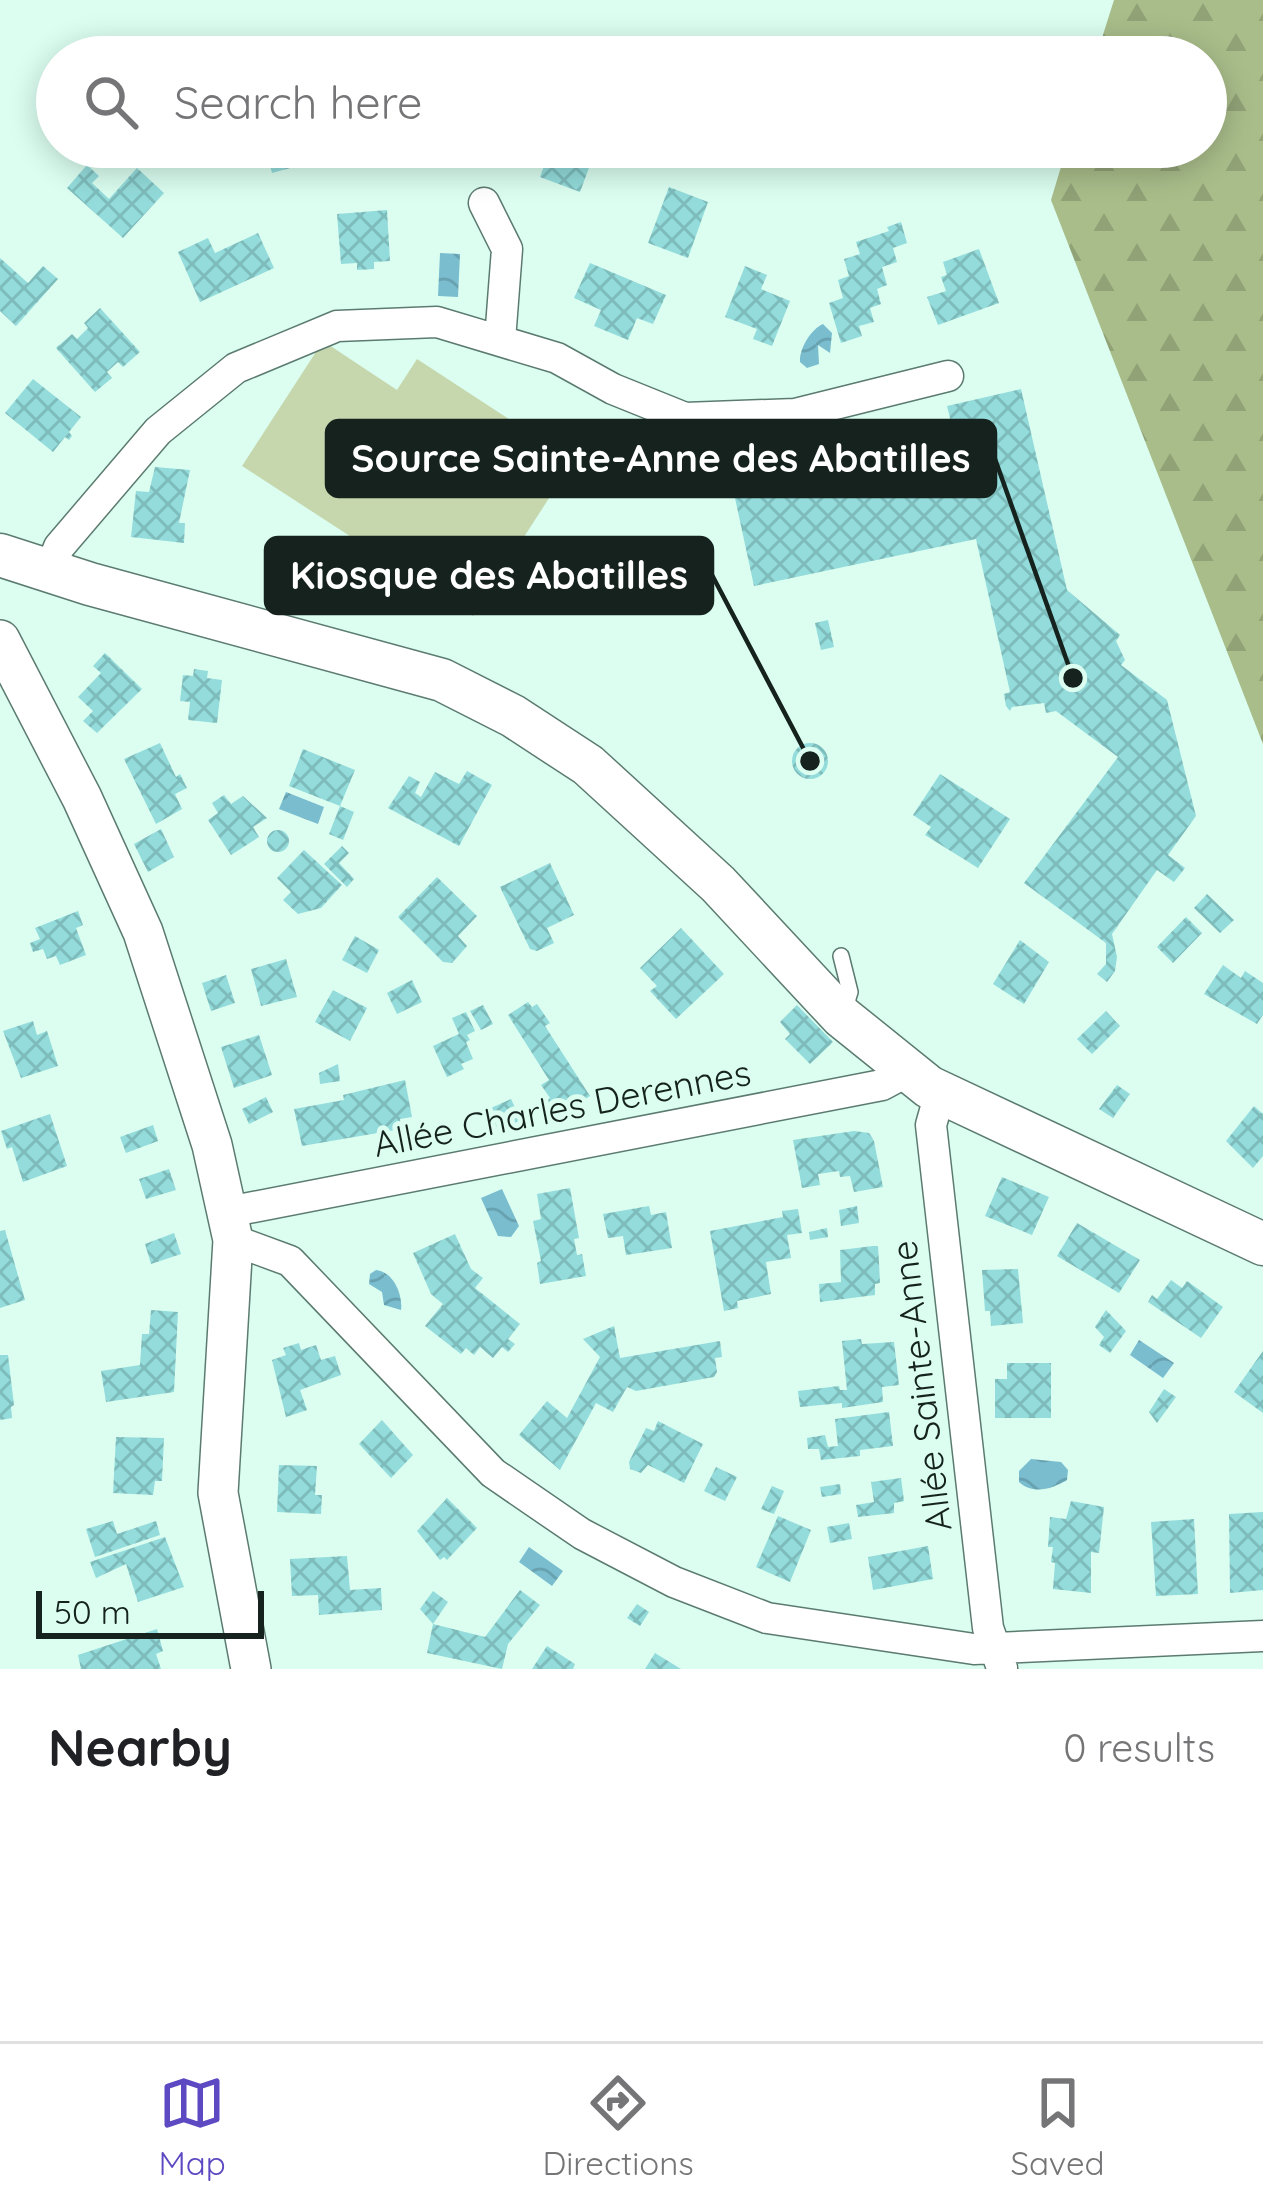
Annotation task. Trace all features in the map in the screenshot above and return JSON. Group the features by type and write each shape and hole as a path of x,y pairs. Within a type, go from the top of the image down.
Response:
{"main road":[{"path":"0,556 442,680 513,716 588,765 686,854 842,1017 924,1082 1263,1244"}],"street":[{"path":"484,203 507,249 500,340"},
{"path":"49,572 59,547 158,430 236,368 337,326 437,322 557,358 613,389 685,418 795,414 947,376"},
{"path":"0,640 82,798 143,932 212,1145 231,1226 218,1493 251,1669"},
{"name":"Allée Charles Derennes","path":"231,1226 882,1085 924,1082"},
{"name":"Allée Sainte-Anne","path":"924,1082 988,1628 998,1660"},
{"path":"231,1226 290,1261 493,1473 582,1534 674,1582 767,1618 998,1660 1263,1636"}],"lane":[{"path":"841,956 850,992 842,1017"}],"green space":[{"path":"1114,0 1263,0 1263,744 1051,200 1061,168 1227,168 1227,36 1103,36"},
{"path":"323,341 397,390 417,359 573,461 473,616 242,466"}],"water":[{"path":"440,253 460,254 458,297 438,296"},
{"path":"823,324 832,333 830,353 818,345 819,364 807,368 800,362 801,351"},
{"path":"286,792 324,807 318,824 279,809"},
{"path":"502,1189 519,1226 511,1237 498,1236 481,1198"},
{"path":"376,1270 396,1285 401,1310 384,1305 382,1292 369,1284"},
{"path":"1139,1340 1174,1363 1163,1378 1130,1355"},
{"path":"1031,1459 1061,1462 1068,1470 1067,1480 1043,1489 1024,1486 1019,1471"},
{"path":"529,1547 563,1571 552,1586 519,1562"}],"building":[{"path":"84,168 90,168 99,176 92,183 109,199 137,168 164,193 123,238 67,188"},
{"path":"543,168 589,168 580,192 540,177"},
{"path":"669,187 708,202 688,258 648,243"},
{"path":"387,210 390,261 374,262 374,269 341,264 337,214"},
{"path":"901,222 907,243 893,248 897,262 882,267 887,285 877,289 881,304 870,308 874,322 859,326 862,336 841,343 829,303 843,298 838,280 849,276 844,259 860,254 856,242"},
{"path":"258,233 274,268 200,302 178,252 208,238 215,253"},
{"path":"979,249 999,303 938,325 927,297 946,291 943,262"},
{"path":"0,258 28,283 43,266 58,279 16,326 0,311"},
{"path":"590,263 666,295 653,324 637,318 628,340 594,326 601,310 574,298"},
{"path":"745,266 767,275 761,289 790,301 772,346 753,339 757,329 725,317"},
{"path":"100,308 140,352 123,367 118,362 107,372 112,378 95,392 56,348 72,334 77,339 88,328 84,323"},
{"path":"33,379 81,417 69,432 69,440 65,437 53,452 5,413"},
{"path":"1021,389 1067,590 1120,635 1116,641 1125,660 1121,665 1167,700 1196,816 1168,855 1185,868 1174,882 1157,870 1112,934 1117,957 1107,982 1097,974 1106,964 1106,943 1024,883 1118,757 1056,711 1046,713 1044,703 1010,711 1006,706 1004,694 1010,692 976,539 754,586 730,475 952,426 947,406"},
{"path":"155,467 190,470 179,523 185,523 184,543 131,537 136,491 149,492"},
{"path":"828,620 834,647 821,650 815,623"},
{"path":"105,653 142,689 97,733 83,721 93,711 78,697 101,673 93,666"},
{"path":"194,669 208,671 207,678 222,680 217,723 188,720 190,702 180,701 183,675 193,676"},
{"path":"160,743 176,777 180,774 187,788 175,794 182,809 156,824 124,759"},
{"path":"810,743 822,749 828,761 822,773 810,779 798,773 792,761 798,749"},
{"path":"303,749 355,770 340,806 289,786"},
{"path":"467,771 492,785 459,846 388,808 409,776 420,782 415,793 421,797 435,772 459,784"},
{"path":"940,774 1010,819 978,868 925,835 931,827 913,815"},
{"path":"224,795 231,804 243,796 267,818 253,827 259,837 231,855 208,820 218,813 212,803"},
{"path":"340,806 354,812 343,840 329,834"},
{"path":"161,829 174,857 148,872 134,844"},
{"path":"278,830 289,841 278,852 267,841"},
{"path":"342,846 349,853 339,863 354,879 347,887 324,864"},
{"path":"304,850 342,885 321,908 298,914 283,900 291,892 277,878"},
{"path":"550,863 574,915 547,928 554,943 537,951 530,949 500,887"},
{"path":"437,877 477,916 458,936 467,946 452,963 443,962 398,917"},
{"path":"1207,894 1234,920 1220,933 1194,908"},
{"path":"78,911 83,925 76,928 86,955 60,965 56,956 47,959 43,949 33,952 30,943 40,939 35,928"},
{"path":"1186,917 1202,933 1173,963 1157,947"},
{"path":"681,928 724,974 676,1019 650,991 657,986 640,968"},
{"path":"355,936 379,950 367,973 342,960"},
{"path":"1020,940 1049,962 1024,1004 993,984"},
{"path":"286,959 297,997 261,1006 251,969"},
{"path":"1223,965 1241,978 1245,971 1263,983 1263,1015 1257,1024 1204,994"},
{"path":"226,975 235,1003 211,1011 202,983"},
{"path":"412,980 422,1002 397,1014 387,993"},
{"path":"333,990 367,1008 350,1041 315,1022"},
{"path":"528,1002 532,1007 537,1004 550,1023 545,1026 590,1096 553,1120 542,1104 550,1098 541,1085 549,1080 508,1015"},
{"path":"483,1005 493,1024 481,1030 470,1011"},
{"path":"797,1005 833,1042 810,1064 785,1039 790,1034 780,1022"},
{"path":"1106,1011 1120,1026 1092,1054 1077,1039"},
{"path":"466,1012 475,1031 467,1035 470,1040 466,1042 473,1059 447,1077 433,1046 459,1034 452,1018"},
{"path":"33,1021 37,1035 47,1031 58,1066 21,1078 3,1031"},
{"path":"259,1035 272,1075 234,1088 221,1047"},
{"path":"338,1064 340,1081 320,1084 319,1073"},
{"path":"405,1080 412,1117 400,1119 401,1129 302,1146 294,1109 344,1100 343,1095"},
{"path":"1117,1085 1130,1094 1113,1118 1099,1109"},
{"path":"266,1097 273,1112 249,1124 242,1109"},
{"path":"511,1099 521,1120 501,1130 499,1126 490,1129 482,1112"},
{"path":"1254,1106 1263,1114 1263,1156 1253,1168 1226,1141"},
{"path":"50,1114 67,1166 23,1182 12,1147 7,1149 1,1131"},
{"path":"153,1125 158,1141 126,1153 120,1137"},
{"path":"869,1133 874,1141 883,1187 854,1192 850,1176 840,1177 839,1171 818,1174 820,1185 802,1188 793,1140"},
{"path":"169,1169 176,1190 146,1199 139,1179"},
{"path":"1002,1177 1049,1197 1032,1235 985,1216"},
{"path":"570,1188 579,1238 574,1239 586,1276 540,1284 533,1221 541,1219 537,1194"},
{"path":"649,1206 651,1215 666,1212 672,1248 626,1255 623,1236 608,1238 603,1214"},
{"path":"857,1206 859,1223 841,1226 839,1210"},
{"path":"798,1209 802,1233 787,1235 791,1258 766,1262 771,1294 737,1301 738,1308 724,1311 710,1231 783,1217 782,1211"},
{"path":"1077,1223 1140,1260 1119,1293 1057,1256"},
{"path":"827,1228 828,1237 810,1240 809,1232"},
{"path":"5,1230 25,1300 0,1308 0,1231"},
{"path":"174,1233 181,1254 151,1264 145,1244"},
{"path":"455,1234 471,1269 483,1278 475,1288 520,1324 508,1339 515,1344 508,1352 502,1347 493,1358 480,1347 474,1355 466,1348 461,1354 425,1326 443,1304 431,1294 413,1253"},
{"path":"878,1246 880,1283 875,1284 875,1295 820,1302 819,1284 841,1282 840,1250"},
{"path":"1018,1269 1023,1323 991,1326 982,1270"},
{"path":"1171,1280 1182,1288 1187,1281 1223,1307 1201,1338 1148,1302 1152,1295 1157,1299"},
{"path":"151,1310 178,1312 174,1392 106,1402 101,1371 140,1365 142,1334 149,1334"},
{"path":"1106,1310 1126,1331 1110,1353 1099,1345 1104,1337 1095,1327"},
{"path":"614,1326 620,1358 720,1341 717,1372 714,1377 636,1391 627,1387 613,1412 596,1403 560,1470 519,1435 547,1401 567,1418 600,1357 583,1339"},
{"path":"861,1339 862,1344 894,1342 899,1385 882,1387 883,1402 800,1407 798,1391 839,1386 847,1390 842,1341"},
{"path":"299,1343 301,1350 316,1345 321,1360 335,1356 341,1375 300,1390 307,1410 286,1417 272,1360 286,1355 283,1348"},
{"path":"1263,1351 1263,1413 1234,1392"},
{"path":"0,1355 8,1355 14,1405 12,1418 0,1420"},
{"path":"1007,1363 1051,1363 1051,1418 995,1418 995,1379 1007,1379"},
{"path":"1164,1389 1176,1397 1157,1423 1149,1412"},
{"path":"889,1412 893,1446 821,1460 819,1449 808,1449 807,1438 825,1435 828,1447 838,1446 835,1419"},
{"path":"382,1420 413,1455 391,1478 359,1444"},
{"path":"658,1421 703,1444 684,1483 648,1465 641,1473 630,1469 646,1428 654,1431"},
{"path":"116,1437 164,1438 162,1481 155,1481 153,1495 113,1493"},
{"path":"279,1465 317,1466 315,1495 322,1495 321,1514 277,1512"},
{"path":"716,1467 737,1477 725,1501 704,1491"},
{"path":"901,1478 904,1501 894,1503 894,1513 858,1517 856,1505 874,1502 871,1482"},
{"path":"840,1484 841,1494 822,1497 820,1487"},
{"path":"772,1486 784,1491 774,1514 761,1509"},
{"path":"447,1498 477,1528 447,1560 440,1560 417,1531"},
{"path":"1071,1501 1104,1507 1099,1553 1091,1552 1091,1593 1053,1589 1050,1517 1066,1519"},
{"path":"1263,1512 1263,1590 1230,1593 1229,1514"},
{"path":"778,1516 811,1530 790,1582 756,1567"},
{"path":"1194,1519 1198,1594 1156,1596 1151,1522"},
{"path":"113,1521 117,1534 156,1521 160,1535 95,1557 86,1529"},
{"path":"849,1523 852,1539 830,1543 827,1527"},
{"path":"165,1537 184,1587 138,1602 126,1564 96,1578 90,1562"},
{"path":"928,1546 933,1579 873,1590 868,1557"},
{"path":"347,1556 350,1590 381,1588 382,1610 319,1615 318,1595 292,1596 290,1559"},
{"path":"520,1590 540,1605 508,1644 502,1669 427,1653 433,1624 485,1637"},
{"path":"433,1591 448,1602 433,1624 420,1609"},
{"path":"637,1604 649,1612 640,1626 627,1618"},
{"path":"157,1629 163,1651 156,1654 161,1669 81,1669 78,1655"},
{"path":"547,1646 575,1664 573,1669 532,1669"},
{"path":"655,1653 681,1669 645,1669"}],"place":[{"name":"Source Sainte-Anne des Abatilles","path":"1073,678"},
{"name":"Kiosque des Abatilles","path":"810,761"}]}
